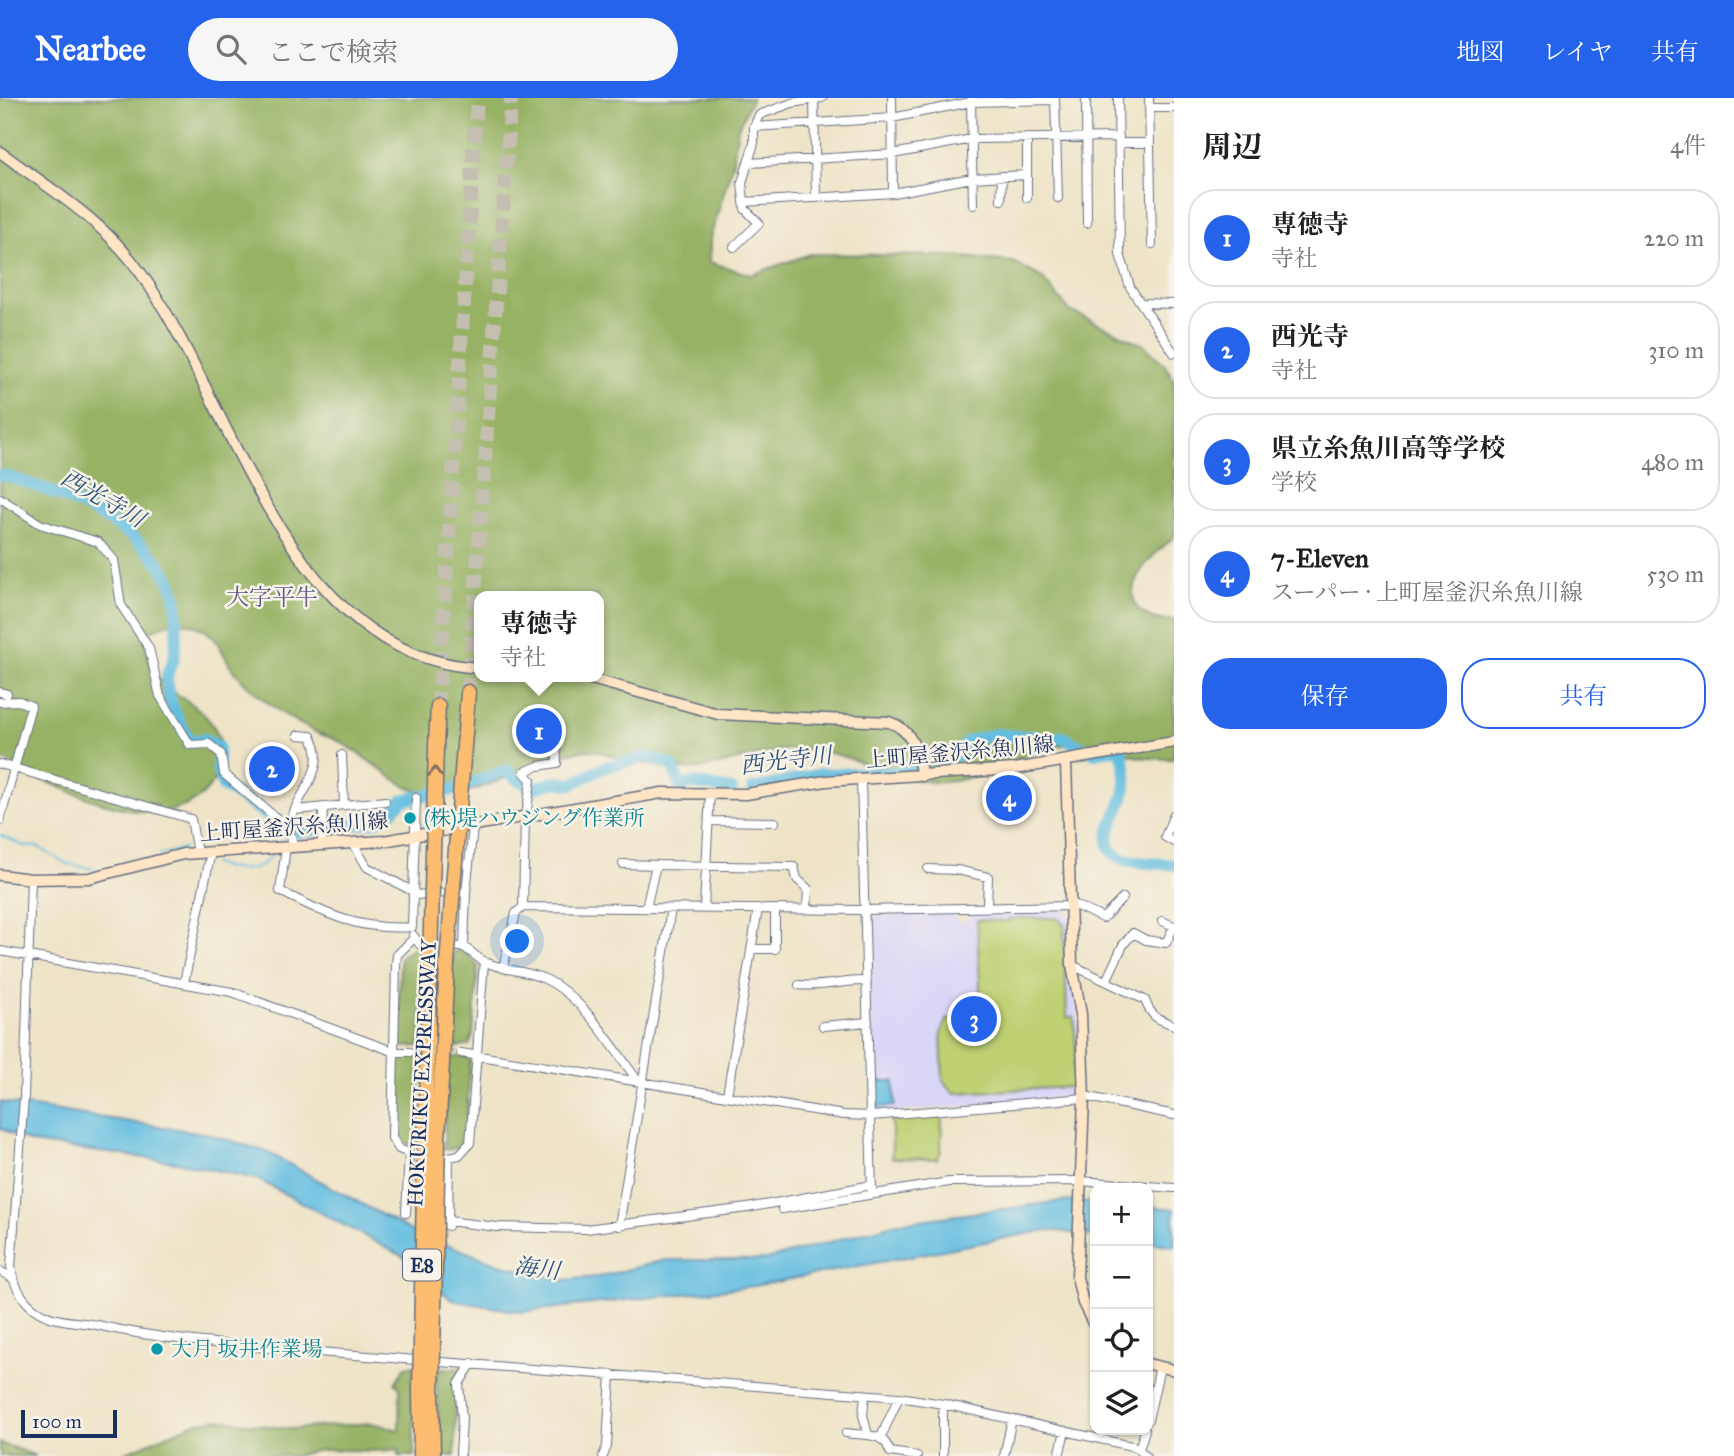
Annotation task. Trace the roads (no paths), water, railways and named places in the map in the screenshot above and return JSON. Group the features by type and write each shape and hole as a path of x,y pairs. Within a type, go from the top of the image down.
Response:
{"highway":[{"name":"HOKURIKU EXPRESSWAY","path":"431,1138 468,692"},
{"name":"HOKURIKU EXPRESSWAY","path":"421,1456 426,1393 431,1138 430,962 438,706"},
{"name":"HOKURIKU EXPRESSWAY","path":"426,1393 433,1456"}],"street":[{"path":"892,98 893,193"},
{"path":"1086,98 1087,223"},
{"path":"1118,98 1120,254 1130,287 1174,353"},
{"path":"1149,98 1152,244"},
{"path":"734,247 759,223 745,209 742,183 750,163 754,127 760,115 818,99 814,123 816,198"},
{"path":"754,127 892,118 971,100 1055,99 1058,198"},
{"path":"971,100 973,205"},
{"path":"1150,108 1174,108"},
{"path":"1027,138 1027,198"},
{"path":"750,163 893,154 972,139 1087,138 1150,143"},
{"path":"0,152 103,230 140,271 172,323 274,519 295,550 331,592 359,620 394,645 435,661 474,667"},
{"path":"744,202 893,193 972,177 1027,175"},
{"path":"1001,200 1002,176"},
{"path":"1141,303 1174,304"},
{"path":"0,498 40,524 99,542 105,548 117,570 124,612 149,648 160,696 180,733 190,745 209,744 221,754 224,774 275,817 290,825"},
{"path":"602,682 718,714 889,722 901,727 911,739 922,776"},
{"path":"0,702 19,701 31,706 0,821"},
{"path":"298,735 312,736 318,748 318,755 308,790 290,825 289,847 280,891 326,914 362,926 384,929 412,927"},
{"path":"523,907 526,817 531,780 524,772 557,763 556,742"},
{"name":"上町屋釜沢糸魚川線","path":"0,874 32,879 89,878 197,853 416,837 650,794 746,794 826,781 922,776 1066,762 1174,742"},
{"path":"342,755 344,805"},
{"path":"1066,762 1072,965 1081,1014 1084,1097 1077,1251 1079,1289 1090,1314"},
{"path":"0,764 191,819 197,853"},
{"path":"861,780 872,1189"},
{"path":"704,908 710,793"},
{"path":"416,798 412,927 414,938 420,945 464,947 484,962 536,976 555,985 587,1014 640,1080"},
{"path":"296,810 385,801"},
{"path":"322,845 323,807"},
{"path":"1174,814 1165,837 1174,842"},
{"path":"709,821 775,822"},
{"path":"464,947 466,892 473,827"},
{"path":"353,843 368,867 414,893 466,892"},
{"path":"184,983 212,852"},
{"path":"623,864 794,867 797,879 808,889 807,909"},
{"path":"646,908 655,869 659,865"},
{"path":"928,869 957,870 988,877 987,907"},
{"path":"32,879 24,1097 12,1239 12,1278 21,1295 41,1314 58,1321 95,1324 125,1333 899,1397 1065,1431 1139,1449 1146,1456"},
{"path":"503,968 516,913 523,907 865,910 1070,905 1103,918 1123,898"},
{"path":"619,1226 640,1080 671,909"},
{"path":"727,1095 758,909"},
{"path":"751,950 775,949 775,909"},
{"path":"1107,979 1123,945 1133,933 1146,940 1166,943 1174,926 1162,921"},
{"path":"414,938 397,955 392,1138 399,1149 409,1153 449,1157 459,1155 470,1143 484,962"},
{"path":"0,951 232,992 395,1052 410,1052"},
{"path":"1072,965 1107,979 1145,1000 1149,1013 1174,1025"},
{"path":"799,985 811,987 834,981 867,981"},
{"path":"823,1026 869,1022"},
{"path":"461,1053 475,1053 845,1115 871,1116 1084,1097 1174,1115"},
{"path":"406,1213 409,1153"},
{"path":"449,1157 448,1223 559,1231 619,1226 872,1189 949,1182 1080,1181 1174,1188"},
{"path":"782,1209 872,1189"},
{"path":"0,1271 12,1278"},
{"path":"460,1456 462,1418 459,1384 472,1363"},
{"path":"1153,1365 1174,1370"},
{"path":"1153,1398 1160,1367"},
{"path":"603,1456 607,1446 611,1374"},
{"path":"865,1395 863,1415 868,1434"},
{"path":"881,1437 899,1397"},
{"path":"943,1404 943,1456"},
{"path":"1004,1456 1012,1419"},
{"path":"1059,1456 1065,1431"},
{"path":"846,1433 881,1437 888,1444 890,1452 917,1456"},
{"path":"1139,1449 1143,1435"}],"water":[{"path":"877,1081 894,1081 895,1106 877,1107"},
{"path":"0,1102 209,1134 267,1152 413,1232 499,1264 563,1280 598,1277 665,1260 766,1260 897,1223 1063,1201 1090,1203 1090,1235 1048,1230 754,1286 520,1312 452,1300 406,1258 257,1179 176,1162 31,1143 0,1128"},
{"path":"1153,1207 1174,1209 1174,1246 1153,1243"}],"waterway":[{"name":"西光寺川","path":"0,475 52,492 81,505 136,540 157,561 171,585 177,610 174,658 167,678 171,704 178,720 191,742 204,739 218,747 218,771 223,786 294,833 376,821 390,814 403,800 457,789 507,770 516,779 535,788 555,782 572,784 605,767 647,757 672,765 681,787 693,783 732,790"},
{"name":"西光寺川","path":"753,789 820,774 902,772 914,759 950,759 955,757 968,741 996,734 1024,737 1034,735 1038,739 1062,737 1094,753 1120,748 1126,783 1108,839 1115,855 1131,861 1174,865"},
{"path":"0,835 24,846 38,847 65,863 99,870"},
{"path":"278,844 287,837"},
{"path":"159,855 184,849"},
{"path":"213,864 238,869 254,868 262,865 273,852"}],"tunnel":[{"path":"438,706 477,98"},
{"path":"475,591 511,98"},
{"path":"468,692 474,609"},
{"path":"410,1052 461,1053"}],"place":[{"name":"専徳寺","path":"539,731"},
{"name":"西光寺","path":"272,769"},
{"name":"7-Eleven","path":"1009,798"},
{"name":"(株)堤ハウジング作業所","path":"410,818"},
{"name":"県立糸魚川高等学校","path":"974,1019"},
{"name":"大月 坂井作業場","path":"157,1349"}],"district":[{"name":"大字平牛","path":"272,597"}],"water label":[{"name":"海川","path":"537,1268"}]}
